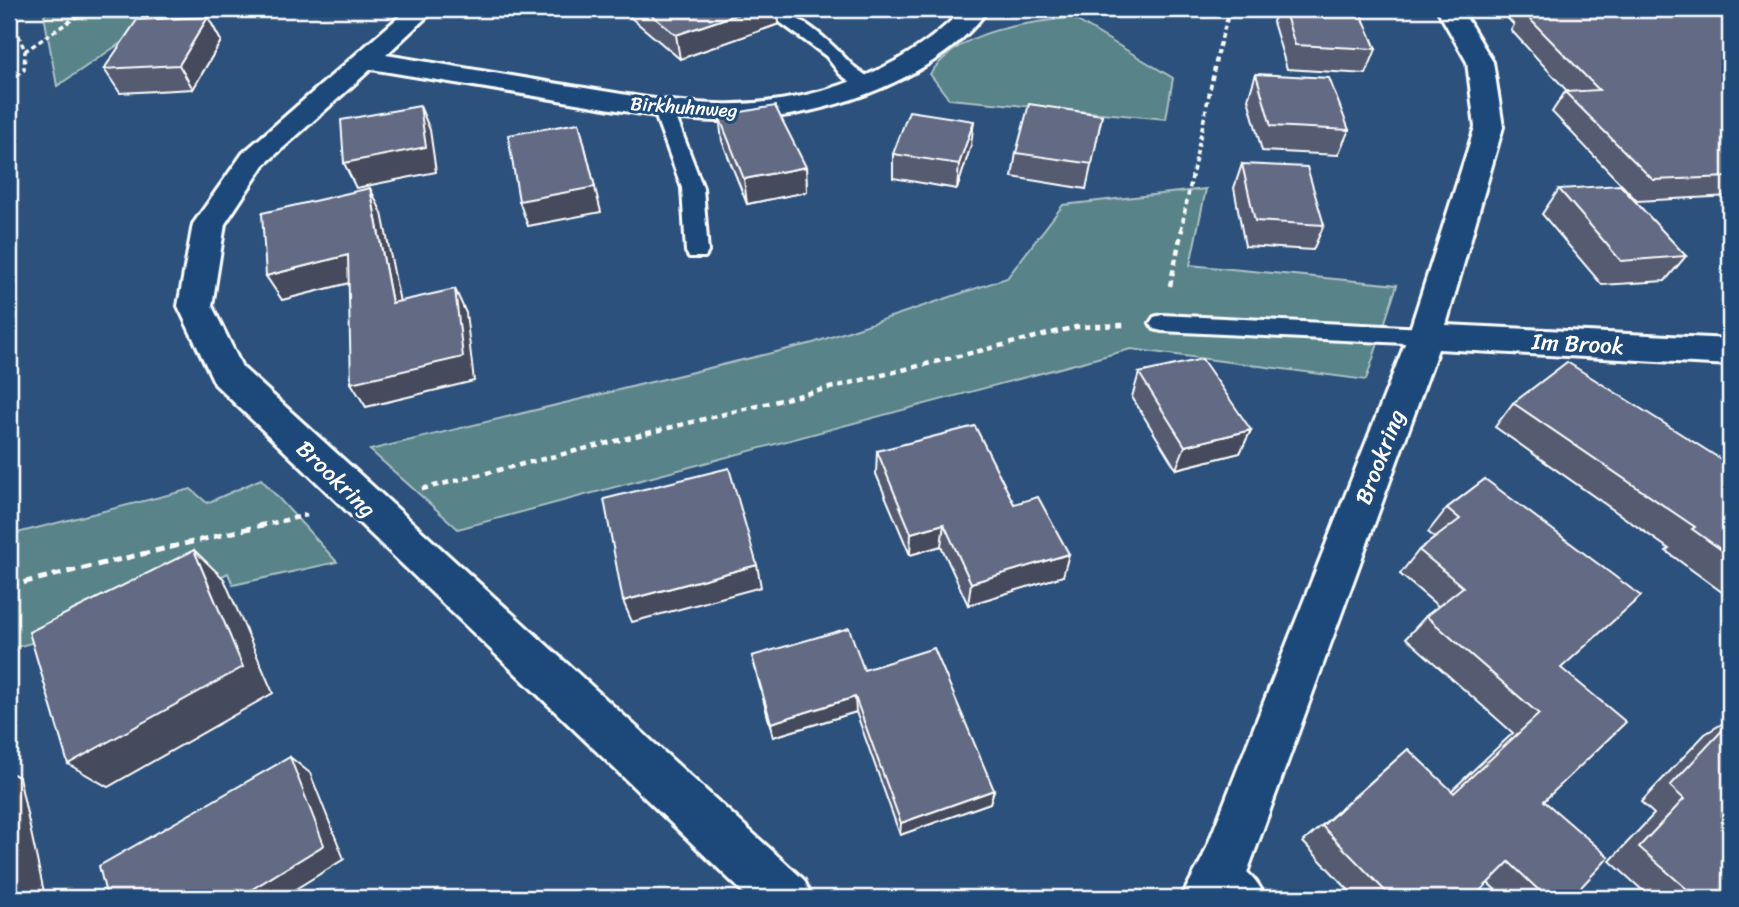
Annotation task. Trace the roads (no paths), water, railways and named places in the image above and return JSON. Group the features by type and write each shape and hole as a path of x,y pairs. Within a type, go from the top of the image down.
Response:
{"street":[{"name":"Brookring","path":"423,9 253,159 209,224 195,306 228,375 360,502 786,898"},
{"name":"Birkhuhnweg","path":"367,60 664,110 720,113 787,107 867,85 912,64 949,39 976,9"},
{"name":"Brookring","path":"1225,890 1425,336 1489,127 1480,62 1449,9"},
{"name":"Im Brook","path":"1425,336 1730,352"}],"lane":[{"path":"771,9 832,52 846,70 867,85"},
{"path":"664,110 667,125 685,164 698,208 697,253"},
{"path":"1162,323 1425,336"}]}
